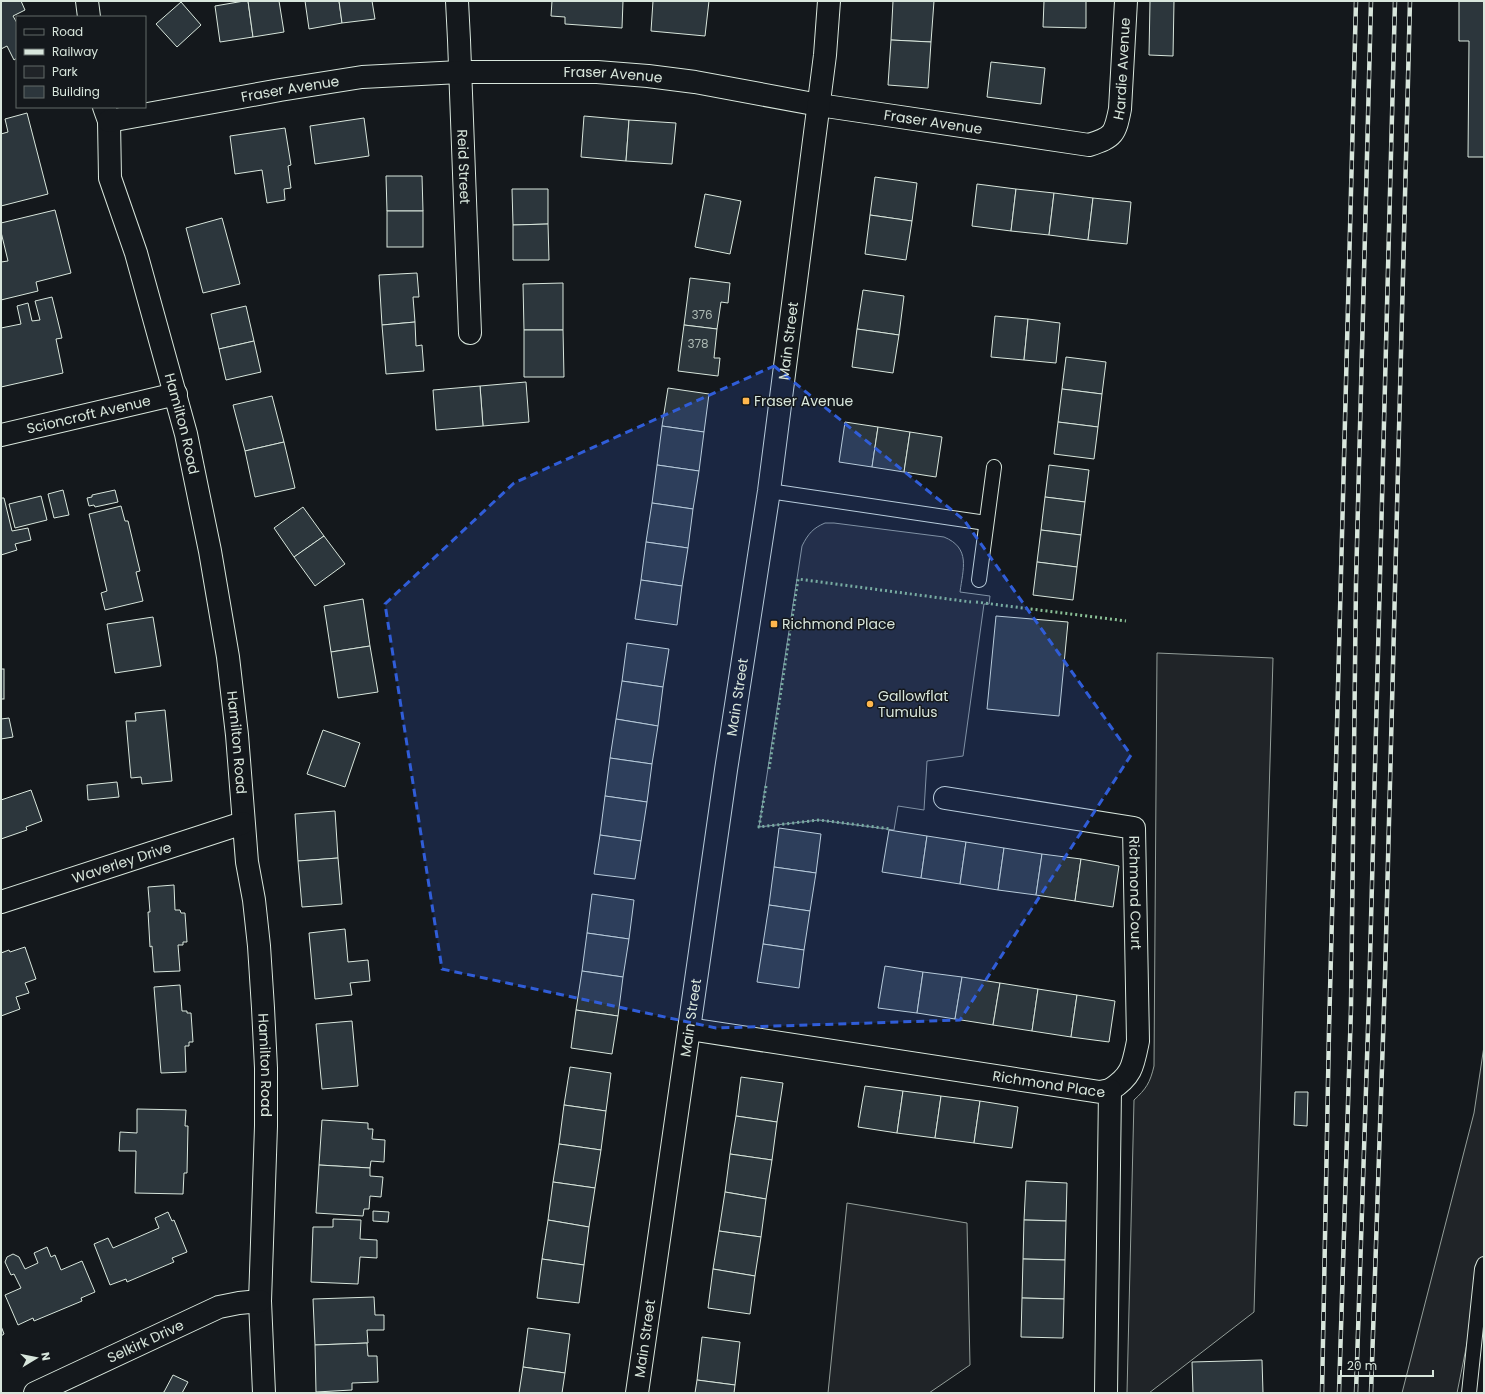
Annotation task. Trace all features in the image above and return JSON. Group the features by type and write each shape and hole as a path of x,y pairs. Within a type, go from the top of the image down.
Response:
{"street":[{"path":"87,1 89,16"},
{"name":"Reid Street","path":"457,1 470,333"},
{"name":"Main Street","path":"636,1393 725,778 769,491 819,105 829,1"},
{"name":"Hardie Avenue","path":"1112,134 1117,123 1120,109 1126,1"},
{"name":"Fraser Avenue","path":"106,114 362,77 460,72 589,72 648,76 695,82 819,105 1078,144 1089,145 1105,140 1112,134"},
{"name":"Hamilton Road","path":"106,114 110,178 136,253 176,394 193,463 210,550 228,656 237,736 247,862 254,900 259,946 266,1068 266,1126 260,1301 264,1393"},
{"name":"Scioncroft Avenue","path":"1,435 176,394"},
{"name":"Richmond Court","path":"945,798 1134,828 1138,1041 1134,1062 1130,1073 1121,1083 1110,1090"},
{"name":"Waverley Drive","path":"1,902 243,822"},
{"name":"Richmond Place","path":"689,1029 1100,1092 1110,1090 1106,1393"},
{"name":"Selkirk Drive","path":"35,1393 219,1307 239,1302 260,1301"}],"lane":[{"path":"979,580 994,467"},
{"path":"769,491 986,523"},
{"path":"1469,1393 1482,1269 1484,1264"}],"highlighted area":[{"path":"774,366 964,520 1131,755 960,1020 716,1028 442,969 385,604 514,483"}],"green space":[{"path":"825,523 944,537 953,542 962,553 963,567 960,592 990,596 989,604 984,604 963,756 927,761 924,810 898,806 894,830 819,820 759,827 802,546 811,532"},
{"path":"1157,653 1273,658 1254,1312 1149,1393 1127,1393 1134,1100 1147,1085 1154,1066"},
{"path":"1484,1046 1484,1259 1457,1393 1402,1393 1474,1113"},
{"path":"847,1203 967,1223 970,1365 929,1393 828,1393"}],"building":[{"path":"1,1 21,1 25,10 13,16 16,21 16,59 14,60 7,46 1,49"},
{"path":"248,1 253,37 220,42 215,6"},
{"path":"248,1 279,1 284,32 253,37"},
{"path":"305,1 339,1 342,23 309,29"},
{"path":"339,1 372,1 375,19 342,23"},
{"path":"552,1 623,1 622,28 565,24 565,17 551,16"},
{"path":"653,1 709,1 705,36 651,31"},
{"path":"893,1 934,1 931,42 891,40"},
{"path":"1044,1 1086,1 1086,28 1043,27"},
{"path":"1150,1 1174,1 1173,56 1149,55"},
{"path":"1459,1 1484,1 1484,157 1468,157 1469,41 1459,41"},
{"path":"181,2 201,25 177,47 156,24"},
{"path":"891,40 931,42 928,88 888,85"},
{"path":"991,62 1045,68 1041,104 987,97"},
{"path":"27,113 48,194 1,206 1,134 8,132 5,119"},
{"path":"584,116 629,120 626,161 581,157"},
{"path":"364,118 369,156 315,164 310,126"},
{"path":"629,120 676,123 672,164 626,161"},
{"path":"285,128 291,165 288,166 291,188 284,189 285,200 267,203 262,170 235,174 230,136"},
{"path":"386,176 422,176 423,211 387,211"},
{"path":"875,177 917,183 912,221 870,215"},
{"path":"977,184 1016,189 1011,231 972,226"},
{"path":"512,189 548,189 548,224 513,225"},
{"path":"1016,189 1054,193 1049,235 1011,231"},
{"path":"1054,193 1093,198 1088,240 1049,235"},
{"path":"705,194 741,201 730,254 695,247"},
{"path":"1093,198 1131,202 1127,244 1088,240"},
{"path":"55,210 71,273 36,282 38,291 1,300 1,262 8,261 1,232 1,223"},
{"path":"387,211 423,211 423,247 387,247"},
{"path":"870,215 912,221 906,260 865,254"},
{"path":"222,218 240,284 203,293 186,228"},
{"path":"548,224 549,260 513,260 513,225"},
{"path":"417,273 419,297 413,297 415,322 382,325 379,275"},
{"path":"690,278 730,283 728,303 721,302 717,329 684,325"},
{"path":"563,283 563,330 524,330 523,284"},
{"path":"863,290 904,296 899,335 857,329"},
{"path":"52,297 62,338 56,339 63,373 1,387 1,328 21,324 17,306 28,303 32,321 40,320 35,301"},
{"path":"246,306 254,341 219,349 211,314"},
{"path":"995,316 1028,319 1024,360 991,357"},
{"path":"1028,319 1060,323 1056,363 1024,360"},
{"path":"415,322 416,346 422,345 424,371 386,374 382,325"},
{"path":"684,325 717,329 714,358 720,358 718,376 678,371"},
{"path":"857,329 899,335 893,373 852,367"},
{"path":"524,330 563,330 564,377 524,377"},
{"path":"254,341 261,372 226,380 219,349"},
{"path":"1066,357 1106,362 1102,394 1062,389"},
{"path":"526,382 529,422 483,426 480,386"},
{"path":"480,386 483,426 436,430 433,390"},
{"path":"668,388 709,394 704,432 662,426"},
{"path":"1062,389 1102,394 1098,427 1058,422"},
{"path":"272,396 284,442 245,451 233,405"},
{"path":"845,422 878,427 872,467 839,462"},
{"path":"1058,422 1098,427 1094,459 1054,454"},
{"path":"662,426 704,432 699,471 657,465"},
{"path":"878,427 910,432 904,472 872,467"},
{"path":"910,432 942,437 936,477 904,472"},
{"path":"284,442 295,488 255,497 245,451"},
{"path":"657,465 699,471 693,509 652,503"},
{"path":"1049,465 1089,470 1085,502 1045,497"},
{"path":"63,490 69,515 54,518 48,494"},
{"path":"115,490 118,502 95,507 94,505 89,506 87,498 92,497 92,495"},
{"path":"41,496 47,520 15,528 9,504"},
{"path":"1045,497 1085,502 1081,535 1041,530"},
{"path":"1,498 4,498 12,531 28,528 31,540 15,544 17,550 1,555"},
{"path":"652,503 693,509 688,548 646,542"},
{"path":"121,506 125,521 128,521 140,571 136,572 143,601 105,610 101,593 107,591 89,514"},
{"path":"303,507 324,536 294,557 274,528"},
{"path":"1041,530 1081,535 1077,567 1037,562"},
{"path":"324,536 345,564 315,586 294,557"},
{"path":"646,542 688,548 682,586 641,580"},
{"path":"1037,562 1077,567 1073,600 1033,595"},
{"path":"641,580 682,586 677,625 635,619"},
{"path":"363,599 370,646 331,652 324,606"},
{"path":"996,616 1068,622 1059,716 987,709"},
{"path":"153,617 161,666 115,673 107,624"},
{"path":"627,643 669,649 663,687 622,681"},
{"path":"370,646 378,692 338,698 331,652"},
{"path":"1,669 4,669 4,699 1,699"},
{"path":"622,681 663,687 658,726 616,719"},
{"path":"165,710 172,781 142,784 141,777 131,778 126,721 136,721 135,713"},
{"path":"9,718 13,737 1,739 1,719"},
{"path":"616,719 658,726 652,764 610,758"},
{"path":"323,730 360,743 345,787 307,774"},
{"path":"610,758 652,764 647,802 605,796"},
{"path":"117,782 119,797 88,800 87,785"},
{"path":"31,790 42,821 26,827 27,830 1,839 1,800"},
{"path":"605,796 647,802 641,841 600,835"},
{"path":"335,811 338,858 298,861 295,814"},
{"path":"779,828 821,834 816,873 774,867"},
{"path":"889,830 927,836 921,878 882,872"},
{"path":"600,835 641,841 635,879 594,874"},
{"path":"927,836 966,842 960,884 921,878"},
{"path":"966,842 1004,848 998,890 960,884"},
{"path":"1004,848 1042,854 1036,895 998,890"},
{"path":"1042,854 1081,859 1075,901 1036,895"},
{"path":"338,858 342,904 302,907 298,861"},
{"path":"1081,859 1119,866 1113,907 1075,901"},
{"path":"774,867 816,873 810,911 769,905"},
{"path":"174,885 175,910 180,910 181,913 185,913 187,942 183,942 183,945 178,945 180,971 154,972 152,946 150,947 148,887"},
{"path":"592,894 634,900 629,939 587,933"},
{"path":"769,905 810,911 804,950 763,944"},
{"path":"345,929 348,962 368,960 370,981 350,983 352,995 315,999 309,933"},
{"path":"587,933 629,939 623,977 582,971"},
{"path":"763,944 804,950 799,988 757,982"},
{"path":"25,947 36,979 25,983 29,993 16,997 20,1009 1,1016 1,953 9,950 10,952"},
{"path":"885,966 923,972 917,1013 878,1008"},
{"path":"582,971 623,977 618,1016 576,1010"},
{"path":"923,972 962,977 955,1019 917,1013"},
{"path":"962,977 1000,983 993,1025 955,1019"},
{"path":"1000,983 1038,989 1032,1031 993,1025"},
{"path":"180,985 182,1011 191,1013 193,1042 189,1042 189,1046 185,1046 186,1072 161,1073 154,987"},
{"path":"1038,989 1077,995 1071,1037 1032,1031"},
{"path":"1077,995 1115,1001 1109,1042 1071,1037"},
{"path":"576,1010 618,1016 612,1054 571,1048"},
{"path":"352,1021 358,1086 322,1089 316,1024"},
{"path":"570,1067 611,1073 606,1111 564,1105"},
{"path":"741,1077 783,1083 777,1122 736,1116"},
{"path":"865,1086 903,1091 897,1133 858,1127"},
{"path":"903,1091 941,1096 935,1138 897,1133"},
{"path":"1295,1092 1308,1092 1307,1126 1294,1125"},
{"path":"941,1096 980,1101 974,1143 935,1138"},
{"path":"980,1101 1018,1107 1012,1148 974,1143"},
{"path":"564,1105 606,1111 601,1150 559,1144"},
{"path":"137,1109 186,1110 185,1126 188,1126 187,1173 184,1173 183,1194 135,1193 136,1151 119,1151 120,1132 137,1133"},
{"path":"736,1116 777,1122 772,1160 730,1154"},
{"path":"322,1120 368,1123 368,1129 373,1129 372,1139 385,1140 384,1162 371,1161 370,1168 319,1165"},
{"path":"559,1144 601,1150 595,1188 553,1182"},
{"path":"730,1154 772,1160 766,1199 725,1192"},
{"path":"319,1165 370,1168 370,1176 383,1177 381,1197 370,1196 369,1209 364,1209 363,1216 316,1213"},
{"path":"1026,1181 1067,1183 1066,1221 1024,1220"},
{"path":"553,1182 595,1188 589,1227 548,1220"},
{"path":"725,1192 766,1199 761,1237 719,1231"},
{"path":"373,1211 389,1212 388,1222 373,1221"},
{"path":"168,1212 172,1221 174,1220 187,1252 172,1258 174,1262 127,1282 126,1279 110,1285 94,1244 108,1238 113,1248 159,1228 155,1218"},
{"path":"333,1219 361,1220 360,1239 377,1240 377,1258 360,1257 358,1284 311,1282 313,1227 333,1227"},
{"path":"548,1220 589,1227 584,1265 542,1259"},
{"path":"1024,1220 1066,1221 1065,1260 1023,1259"},
{"path":"719,1231 761,1237 755,1276 713,1269"},
{"path":"47,1247 51,1257 55,1255 61,1270 82,1261 95,1292 81,1298 82,1301 34,1321 33,1318 18,1325 5,1295 21,1288 14,1274 11,1275 5,1262 7,1257 13,1254 19,1257 25,1269 38,1263 34,1253"},
{"path":"542,1259 584,1265 579,1303 537,1298"},
{"path":"1023,1259 1065,1260 1064,1299 1022,1298"},
{"path":"713,1269 755,1276 750,1314 708,1308"},
{"path":"374,1297 375,1315 384,1315 384,1330 367,1330 368,1343 315,1345 313,1299"},
{"path":"1022,1298 1064,1299 1063,1338 1021,1337"},
{"path":"1,1326 4,1334 1,1336"},
{"path":"528,1328 570,1334 565,1373 523,1367"},
{"path":"702,1337 740,1342 735,1385 697,1380"},
{"path":"367,1343 368,1356 377,1356 378,1382 352,1383 352,1390 316,1392 315,1345"},
{"path":"1262,1360 1263,1393 1193,1393 1192,1362"},
{"path":"523,1367 565,1373 562,1393 519,1393"},
{"path":"173,1375 188,1382 182,1393 162,1393 164,1392"},
{"path":"697,1380 735,1385 734,1393 695,1393"}],"railway":[{"path":"1322,1393 1329,1031 1356,1"},
{"path":"1339,1393 1351,1008 1356,583 1371,1"},
{"path":"1356,1393 1369,998 1395,1"},
{"path":"1371,1393 1385,978 1410,1"}],"hedge":[{"path":"769,769 798,579 971,602"},
{"path":"976,602 1126,621"},
{"path":"766,786 759,827 819,820 891,829"}],"place":[{"name":"Fraser Avenue","path":"746,401"},
{"name":"Richmond Place","path":"774,624"},
{"name":"Gallowflat Tumulus","path":"870,704"}]}
